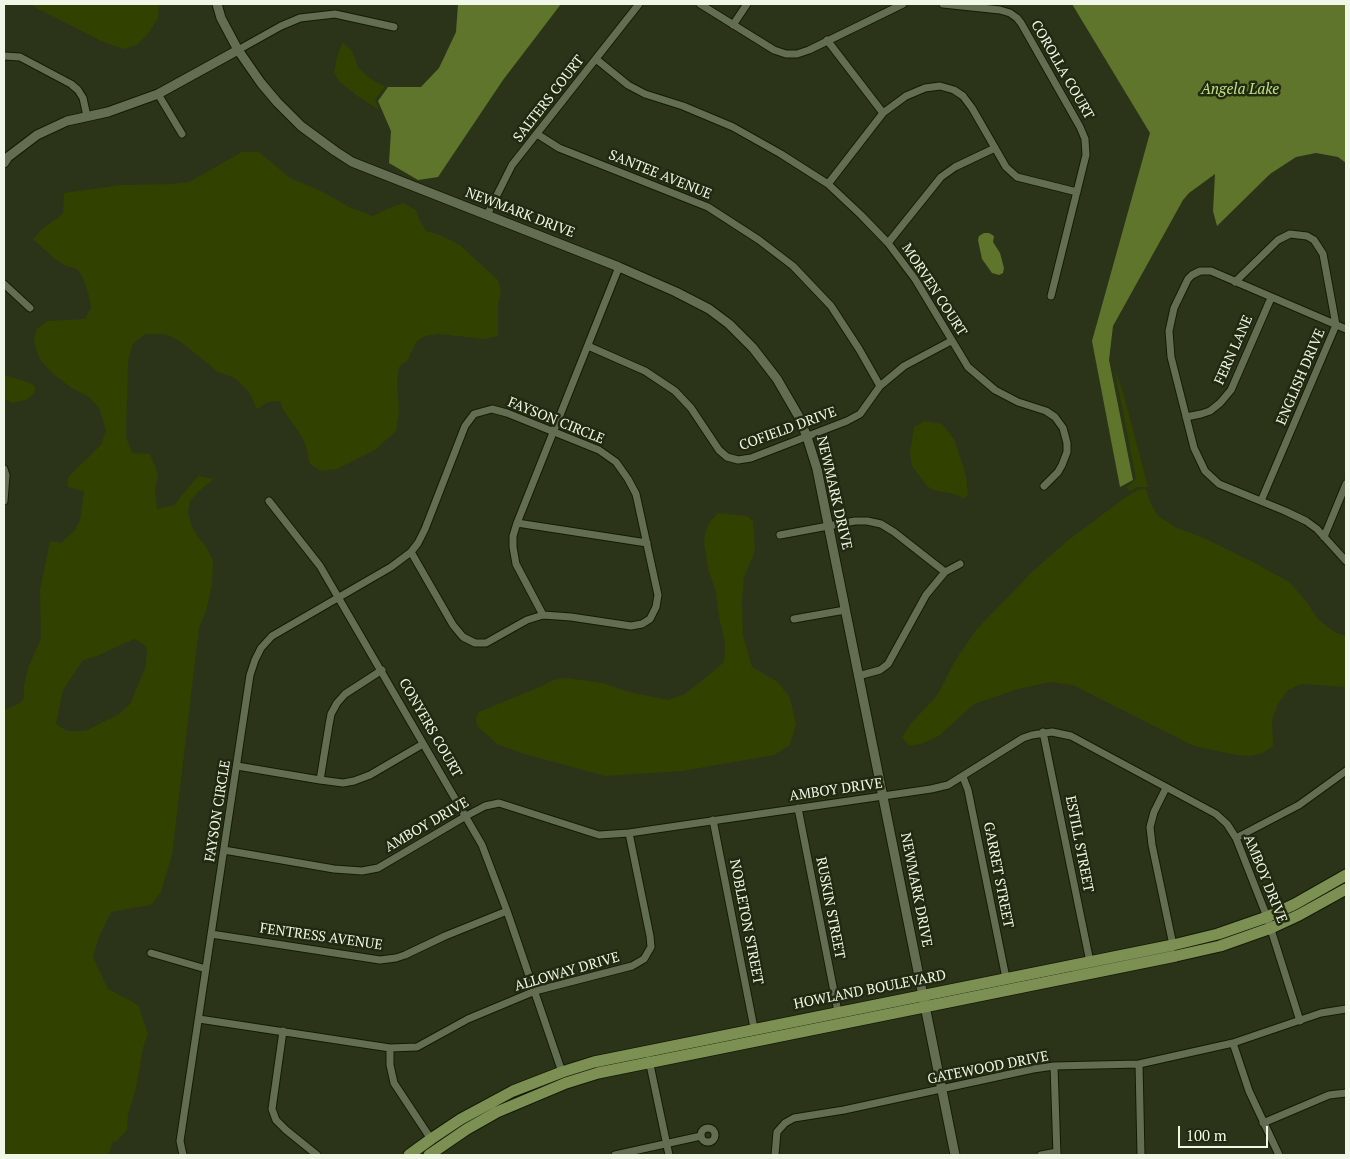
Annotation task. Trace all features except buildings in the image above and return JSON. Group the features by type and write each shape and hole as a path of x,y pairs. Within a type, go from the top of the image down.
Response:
{"main road":[{"name":"HOWLAND BOULEVARD","path":"429,1155 467,1129 518,1102 566,1083 648,1056 754,1028 838,1012 924,1001 1006,978 1173,945 1231,930 1267,916 1325,889 1346,875"},
{"name":"HOWLAND BOULEVARD","path":"410,1155 431,1138 460,1119 513,1091 594,1062 648,1056 924,1001 1176,956 1220,946 1271,928 1346,889"}],"street":[{"name":"NEWMARK DRIVE","path":"217,4 221,18 238,50 261,83 301,126 335,151 352,162 619,267 709,309 753,348 777,380 799,417 817,469 956,1155"},
{"name":"SALTERS COURT","path":"487,215 512,166 639,4"},
{"path":"700,4 774,50 786,54 797,54 902,4"},
{"path":"733,25 747,4"},
{"name":"COROLLA COURT","path":"944,4 1000,10 1010,13 1021,23 1085,139 1086,155 1051,296"},
{"path":"4,163 8,157 37,135 67,121 108,112 158,94 281,26 300,18 335,14 394,27"},
{"path":"827,40 883,113"},
{"path":"4,56 20,56 71,84 83,98 87,116"},
{"name":"MORVEN COURT","path":"596,59 628,85 644,94 683,106 732,126 828,184 888,243 915,278 968,367 995,390 1018,402 1046,411 1055,417 1063,428 1067,442 1067,452 1062,465 1044,486"},
{"path":"828,184 883,113 906,96 925,88 940,86 954,90 963,96 1006,167 1017,177 1077,192"},
{"path":"158,94 182,134"},
{"name":"SANTEE AVENUE","path":"537,134 559,148 708,207 759,240 793,266 831,306 880,386"},
{"path":"888,243 941,177 955,167 995,148"},
{"name":"ENGLISH DRIVE","path":"1235,282 1278,240 1290,234 1307,236 1314,240 1323,254 1336,325 1261,501"},
{"path":"544,615 516,564 513,542 517,523 619,267"},
{"path":"1346,330 1211,271 1200,272 1188,279 1174,308 1169,331 1170,357 1194,448 1205,471 1219,484 1286,510 1306,521 1317,529 1346,561"},
{"path":"4,284 30,308"},
{"name":"FERN LANE","path":"1186,417 1210,410 1220,404 1231,390 1271,298"},
{"name":"COFIELD DRIVE","path":"588,346 645,371 674,391 691,408 719,450 727,457 738,460 751,458 807,437 860,414 880,386 904,366 951,341"},
{"name":"FAYSON CIRCLE","path":"183,1155 180,1141 250,675 254,660 261,648 272,636 391,567 411,552 425,529 465,426 474,414 492,409 507,413 600,450 616,462 636,494 658,595 656,608 650,618 642,624 631,626 544,615 527,620 486,643 475,643 462,637 453,625 411,552"},
{"path":"4,469 6,475 4,501"},
{"path":"1324,537 1346,484"},
{"name":"CONYERS COURT","path":"269,501 320,566 482,845 507,911 562,1072"},
{"path":"780,535 855,521 881,524 945,572"},
{"path":"517,523 647,544"},
{"path":"858,676 880,670 888,664 926,595 945,572 960,564"},
{"path":"794,619 846,610"},
{"path":"320,780 331,714 337,703 345,694 382,670"},
{"name":"AMBOY DRIVE","path":"224,850 362,871 378,868 466,816 485,806 499,803 599,835 629,833 948,785 1023,738 1044,732 1052,732 1070,736 1216,814 1227,824 1236,838 1267,916 1300,1021"},
{"name":"ESTILL STREET","path":"1044,732 1090,962"},
{"path":"237,766 320,780 343,783 354,782 370,775 423,744"},
{"path":"1236,838 1299,805 1346,771"},
{"name":"GARRET STREET","path":"963,777 968,790 1006,978"},
{"path":"1166,788 1154,812 1150,827 1173,945"},
{"name":"RUSKIN STREET","path":"798,808 838,1012"},
{"name":"NOBLETON STREET","path":"713,820 754,1028"},
{"name":"ALLOWAY DRIVE","path":"199,1019 390,1048 417,1047 468,1018 535,991 632,966 644,959 651,947 629,833"},
{"name":"FENTRESS AVENUE","path":"211,934 380,960 405,955 507,911"},
{"path":"151,953 206,969"},
{"name":"GATEWOOD DRIVE","path":"775,1155 777,1132 785,1123 794,1118 942,1090 1034,1069 1054,1066 1139,1064 1232,1043 1322,1013 1346,1010"},
{"path":"283,1031 272,1109 276,1120 317,1155"},
{"path":"1232,1043 1249,1091 1279,1155"},
{"path":"390,1048 390,1065 394,1083 431,1138"},
{"path":"648,1056 668,1155"},
{"path":"1139,1064 1142,1155"},
{"path":"1041,1155 1057,1154 1054,1066"},
{"path":"1263,1124 1329,1095 1346,1093"},
{"path":"615,1155 701,1136"}],"shaded area":[{"path":"29,4 159,5 158,18 148,34 137,45 123,49 101,41"},
{"path":"343,42 352,51 358,67 368,77 385,86 375,100 379,110 340,82 334,73 337,57"},
{"path":"242,152 259,152 290,178 321,191 349,207 373,216 403,203 416,210 426,231 440,235 460,245 498,280 501,291 498,305 498,336 485,339 438,334 425,336 416,342 408,360 399,367 397,382 399,411 396,431 375,450 337,469 321,471 310,464 306,446 299,432 283,410 280,401 268,402 257,409 249,392 235,378 218,372 180,341 165,334 145,334 132,345 128,362 126,437 132,453 150,454 158,474 155,489 157,509 174,505 198,476 214,479 190,501 188,513 192,526 213,561 212,583 207,608 199,628 172,855 161,892 151,905 111,912 99,937 93,957 108,989 138,1005 148,1034 128,1114 127,1130 117,1141 113,1142 108,1155 4,1155 4,710 20,703 24,698 24,685 28,668 41,638 40,590 50,541 61,543 75,530 80,520 84,491 68,487 68,477 101,445 106,430 99,408 89,397 70,387 51,372 41,361 36,350 34,340 36,330 47,321 85,319 91,308 83,278 77,269 66,266 55,259 33,239 43,228 63,214 64,193 122,185 189,182","holes":["134,639 146,646 145,669 130,704 119,714 85,731 67,731 56,724 63,690 83,660 97,656"]},
{"path":"1112,356 1148,487 1137,487 1131,491 1126,488 1136,479"},
{"path":"4,375 35,386 34,394 26,400 12,403 4,399"},
{"path":"925,421 942,424 954,439 966,475 968,495 964,498 933,490 927,486 912,466 910,452 914,427"},
{"path":"1146,489 1150,502 1158,516 1177,528 1204,538 1289,582 1318,619 1334,632 1346,636 1346,687 1301,684 1288,690 1278,704 1272,719 1273,746 1263,753 1251,756 1236,755 1194,746 1073,685 1050,682 1018,689 974,704 939,736 921,744 909,746 902,737 912,722 937,696 955,661 976,630 1031,573 1067,541 1126,497 1138,490"},
{"path":"718,513 747,516 753,521 755,551 744,577 742,601 743,635 752,667 778,682 790,698 796,724 790,745 774,755 682,771 606,776 524,754 497,744 477,726 476,719 479,712 553,680 566,678 603,683 629,692 668,700 685,694 715,670 724,662 725,644 716,592 709,572 704,543 705,533 710,522"}],"water":[{"path":"458,4 561,4 503,80 438,177 418,180 389,163 391,131 378,101 388,87 421,87 439,68 456,32"},
{"name":"Angela Lake","path":"1072,4 1346,4 1346,163 1338,157 1316,153 1296,157 1270,174 1217,226 1213,211 1215,174 1189,193 1183,200 1113,326 1109,360 1133,480 1120,487 1092,341 1150,133"},
{"path":"984,233 994,236 993,242 1000,253 1004,268 1003,273 999,275 992,273 982,259 978,240 979,236"}]}
